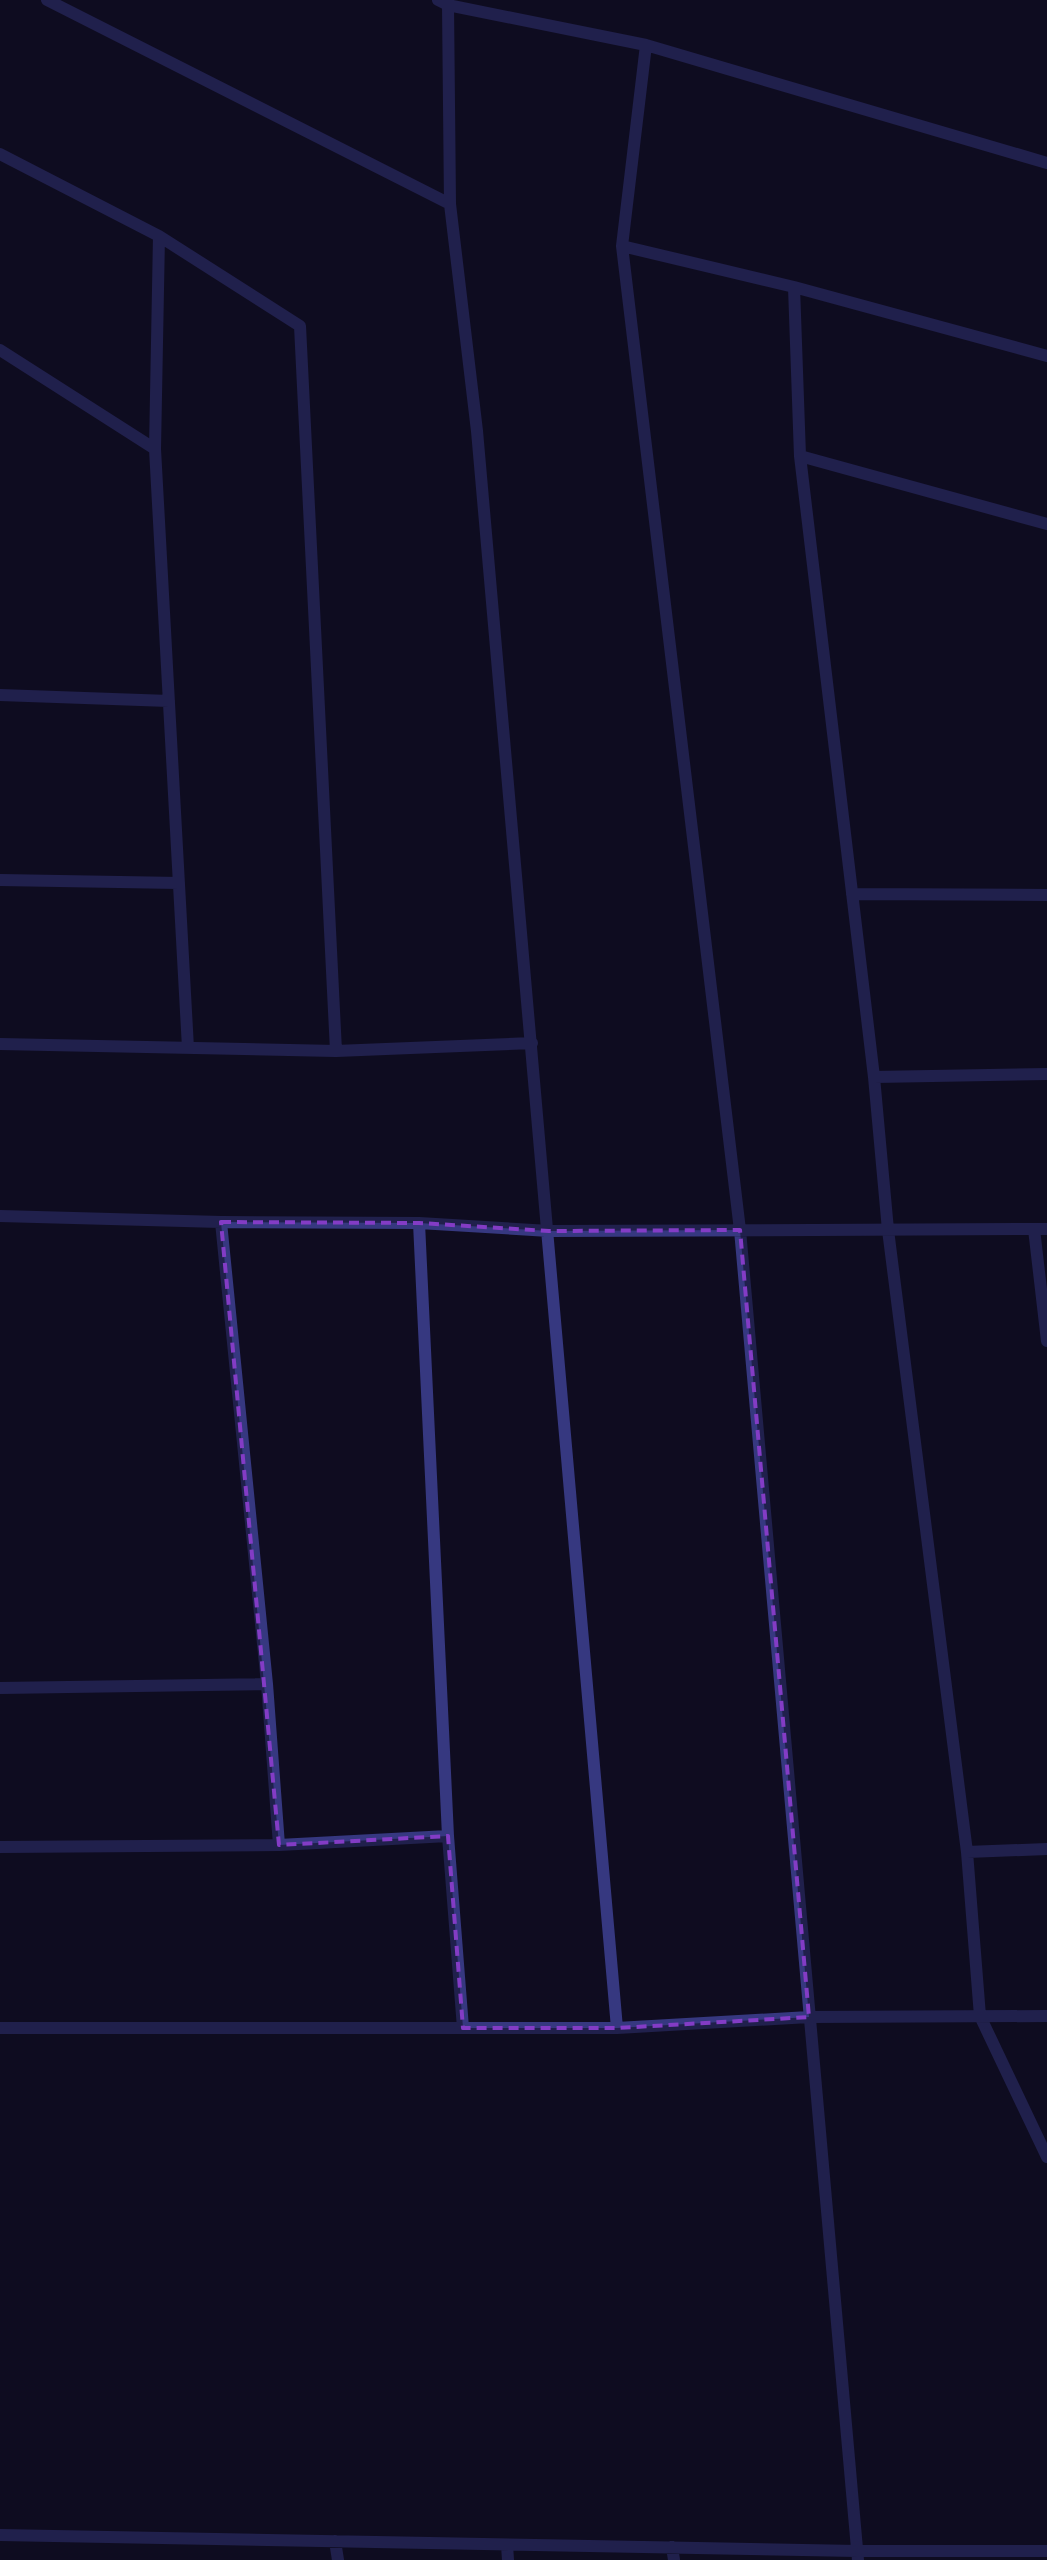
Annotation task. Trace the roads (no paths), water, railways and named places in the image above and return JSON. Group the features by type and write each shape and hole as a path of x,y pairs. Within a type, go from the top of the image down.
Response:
{"street":[{"path":"48,0 450,204"},
{"path":"617,2028 549,1231 477,431 450,204 443,3 646,45 1047,163"},
{"path":"646,45 622,246 740,1230 857,2555"},
{"path":"0,154 159,236 300,326 336,1051"},
{"path":"159,236 155,449 188,1048"},
{"path":"622,246 794,287 1047,356"},
{"path":"794,287 800,456 874,1077 888,1230 967,1852 980,2016 1047,2157"},
{"path":"0,350 155,449"},
{"path":"800,456 1047,524"},
{"path":"0,695 169,701"},
{"path":"0,880 178,883"},
{"path":"852,894 1047,895"},
{"path":"0,1044 336,1051 532,1043"},
{"path":"874,1077 1047,1074"},
{"path":"0,1216 221,1222 419,1223 549,1231 1041,1229 1047,1341"},
{"path":"221,1222 267,1684 279,1845"},
{"path":"419,1223 448,1836 463,2028"},
{"path":"0,1688 267,1684"},
{"path":"0,1847 279,1845 448,1836"},
{"path":"967,1852 1047,1849"},
{"path":"0,2028 617,2028 809,2017 1047,2016"},
{"path":"0,2535 507,2544 673,2554 857,2555 1047,2551"},
{"path":"336,2541 338,2560"},
{"path":"507,2544 508,2560"}]}
